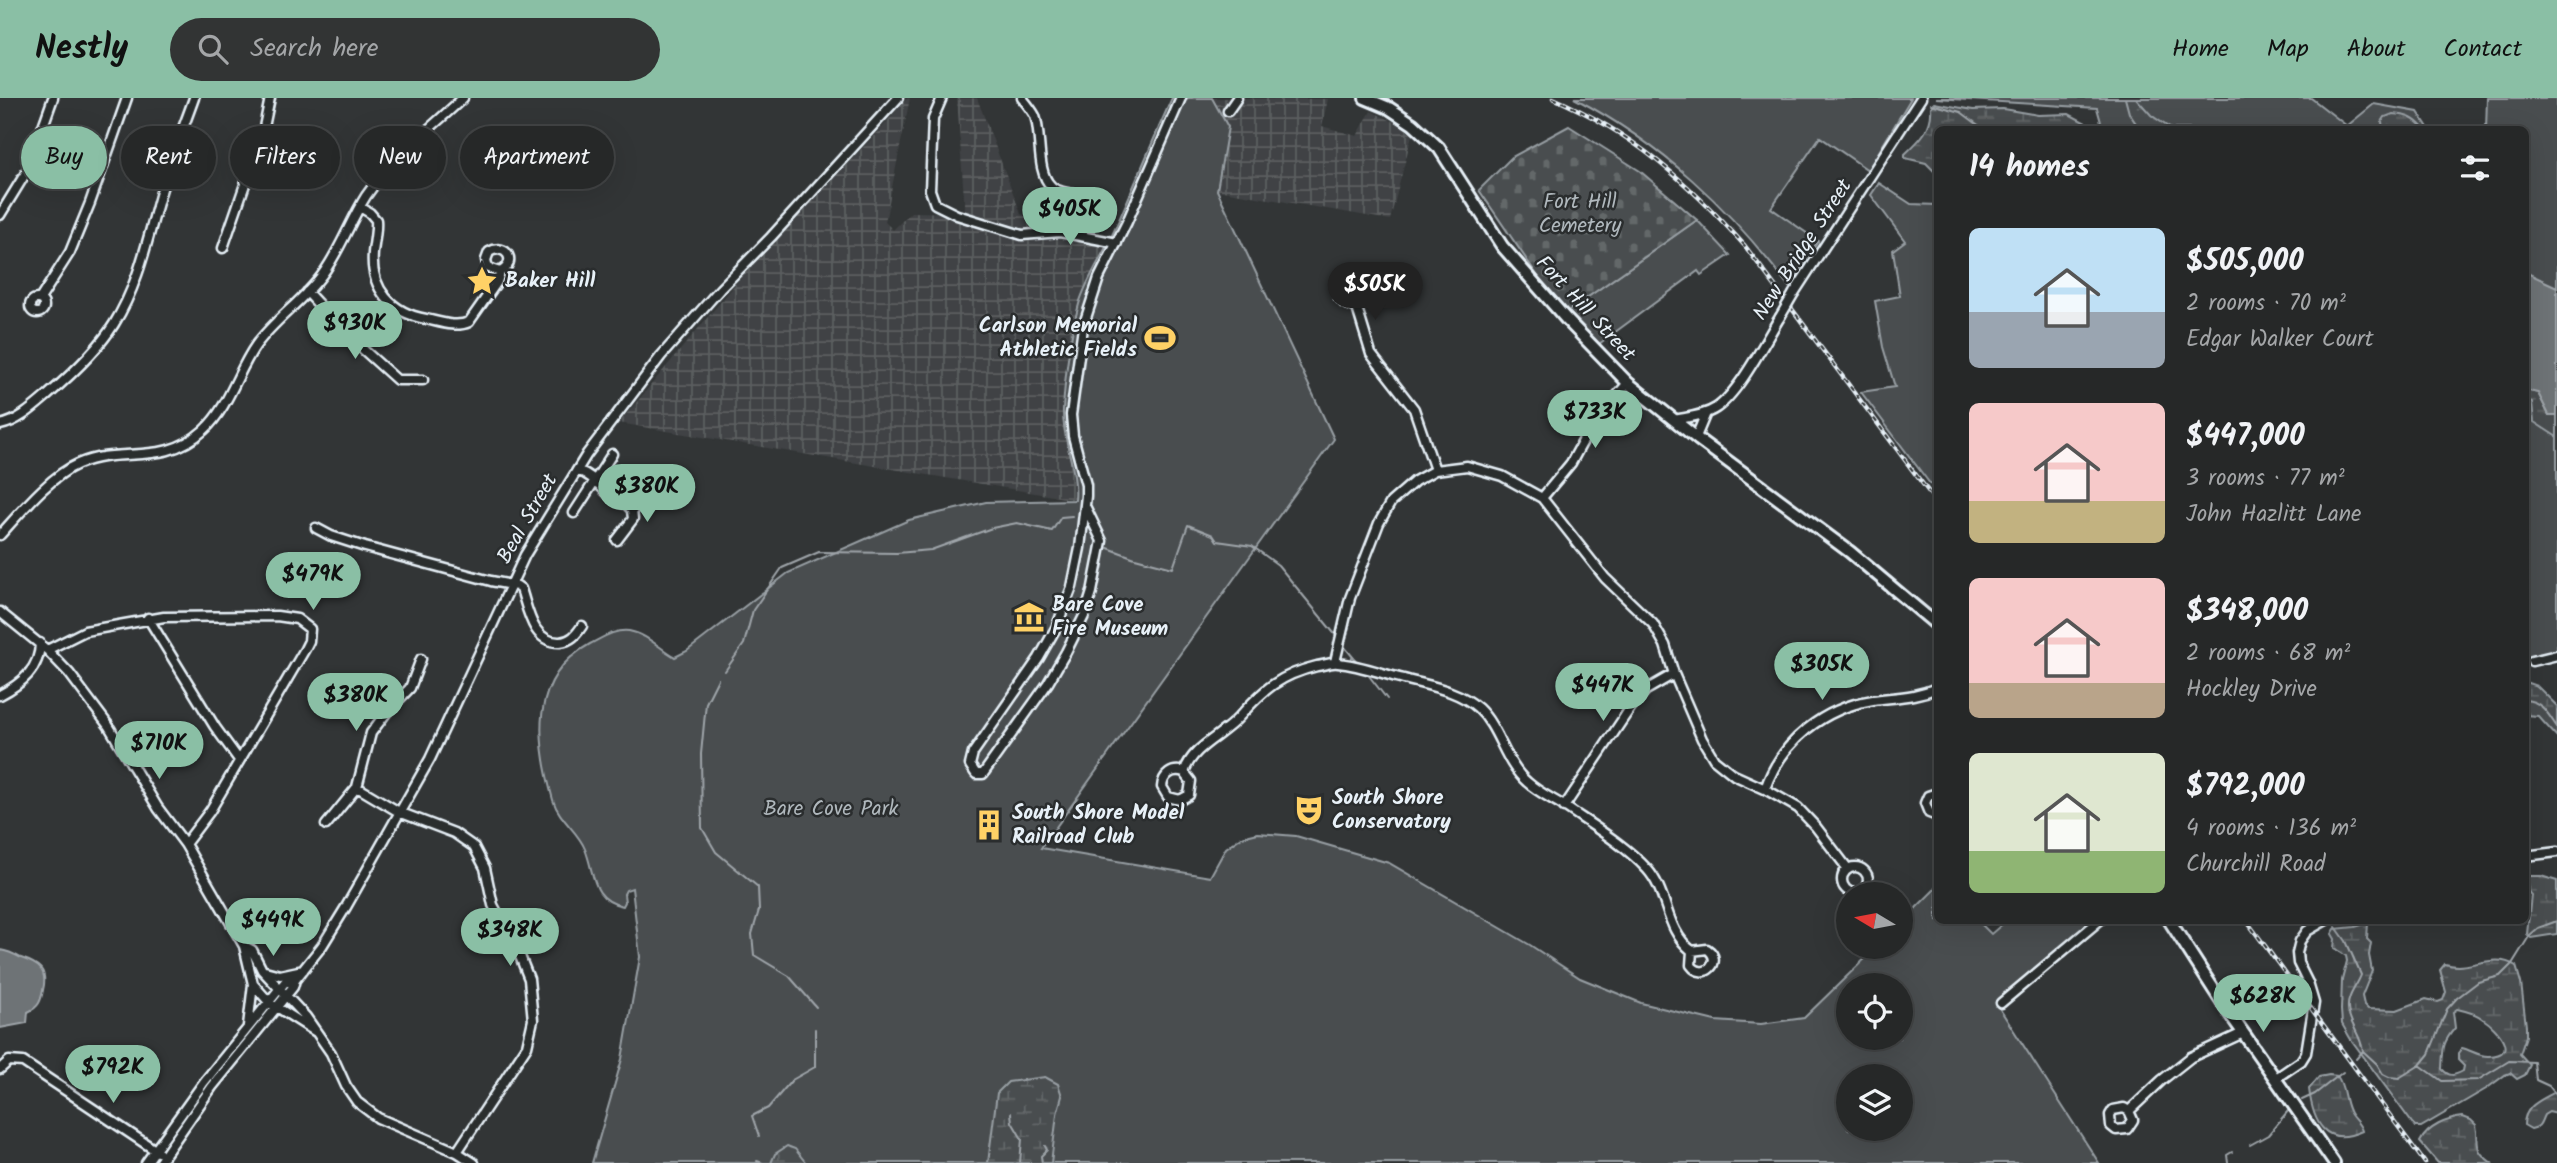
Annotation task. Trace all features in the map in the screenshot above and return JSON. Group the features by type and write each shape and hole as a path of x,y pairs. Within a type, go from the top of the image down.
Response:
{"main road":[{"name":"Fort Hill Street","path":"1365,98 1389,108 1413,124 1438,148 1502,246 1566,319 1628,383 1860,560 1934,622"},
{"path":"2172,924 2243,1033 2334,1163"}],"street":[{"path":"0,215 27,171 53,98"},
{"path":"40,299 70,252 127,98"},
{"path":"0,425 18,418 34,407 66,379 113,327 130,292 194,98"},
{"path":"223,248 263,132 270,98"},
{"path":"0,535 54,480 72,467 103,458 157,454 198,435 220,410 256,345 329,265 373,187 401,155 463,98"},
{"name":"Beal Street","path":"162,1159 283,991 303,970 346,907 443,733 525,555 577,470 661,356 898,98"},
{"path":"942,98 933,119 930,190 932,201 957,215 1022,236 1060,232 1117,243"},
{"path":"1022,98 1037,122 1042,166 1050,186 1088,196"},
{"path":"1086,508 1102,541 1085,614 1036,701 983,774 976,774 970,765 973,753 1015,692 1028,678 1065,609 1077,567 1086,508 1086,485 1072,422 1073,396 1085,316 1099,278 1181,98"},
{"path":"1230,98 1228,111 1237,98"},
{"name":"New Bridge Street","path":"1674,420 1706,413 1718,407 1737,385 1921,98"},
{"path":"360,207 376,220 373,264 378,285 389,302 405,313 457,325 469,323 497,282 500,272"},
{"path":"307,292 347,335 397,380 423,380"},
{"path":"1357,308 1371,354 1414,409 1435,470"},
{"path":"1542,498 1560,478 1599,416 1628,383"},
{"name":"New Bridge Street","path":"1696,437 1706,413"},
{"path":"574,513 612,454"},
{"path":"1335,662 1347,606 1379,523 1397,496 1421,477 1435,470 1467,466 1484,470 1518,484 1542,498 1605,578 1653,624 1665,645 1674,674 1682,687 1702,740 1714,758 1734,775 1791,803 1804,814 1848,869"},
{"path":"577,470 596,479 614,500 632,510 633,519 617,540"},
{"path":"628,506 646,502 656,482"},
{"path":"316,528 365,547 521,589 531,621 542,637 563,642 575,635 582,626"},
{"path":"0,612 40,643 87,695 185,845 244,946 253,984 247,1029"},
{"path":"47,650 85,631 148,618 277,616 297,619 310,629 305,649 210,810 185,845"},
{"path":"148,618 215,727 239,760"},
{"path":"0,695 20,682 34,667 40,643"},
{"path":"2532,661 2557,655"},
{"path":"326,825 357,787 371,733 410,688 421,659"},
{"path":"1184,772 1200,748 1236,720 1260,693 1292,673 1335,662 1435,687 1472,704 1489,722 1520,776 1540,794 1564,807 1631,854 1651,873 1671,925 1678,938 1692,951"},
{"path":"1564,807 1631,707 1646,690 1674,674"},
{"path":"1765,789 1773,770 1792,742 1827,715 1852,705 1903,698 1934,689"},
{"path":"357,787 399,812 454,833 478,853 485,868 493,905 524,964 531,991 533,1020 525,1048 457,1152"},
{"path":"1934,794 1928,796 1925,803 1929,813 1934,815"},
{"path":"2529,856 2557,852"},
{"path":"2001,1003 2095,924"},
{"path":"2276,1078 2304,1057 2314,1003 2297,958 2300,941 2307,931 2319,924"},
{"path":"244,946 252,950 262,970 316,1032 331,1053 351,1094 366,1110 394,1126 457,1152 474,1163"},
{"path":"262,970 280,975 303,970"},
{"path":"253,984 273,1005 316,1032"},
{"name":"Beal Street","path":"146,1163 204,1082 247,1029 273,1005"},
{"path":"2129,1111 2191,1057 2243,1033"},
{"path":"0,1069 9,1061 23,1062 155,1150 162,1159"}],"shaded area":[{"path":"907,98 910,98 885,222 893,230 911,212 965,213 957,98 977,98 1021,214 1112,235 1079,304 1070,348 1063,411 1064,429 1077,486 1076,500 619,423 764,250 879,131"},
{"path":"1212,98 1328,99 1322,126 1357,136 1371,111 1401,125 1412,135 1390,220 1217,190 1228,127"},
{"path":"2529,274 2557,287 2557,415 2549,415 2538,393 2529,391"},
{"path":"0,950 37,965 43,973 44,983 39,1003 28,1012 27,1023 0,1028"}],"green space":[{"name":"Bare Cove Park","path":"1172,98 1212,98 1228,127 1217,190 1334,439 1041,848 1210,877 1226,848 1242,837 1258,833 1296,836 1389,863 1530,945 1580,978 1641,1003 1715,1021 1761,1024 1804,1018 1836,987 1836,1050 1913,1050 1913,973 1850,973 1865,959 1913,959 1913,911 1934,890 1934,924 1981,924 1991,934 2003,924 2092,924 1996,1003 2099,1163 592,1163 622,1059 640,957 632,888 624,894 623,906 605,898 596,885 582,843 553,800 541,735 542,713 547,693 556,675 570,658 590,644 619,631 642,635 675,657 687,651 788,573 909,520 986,502 1075,500 1063,410 1068,357 1079,304 1114,231"},
{"path":"1574,98 1911,98 1868,170 1820,137 1771,208 1818,241 1789,287 1743,231 1692,180 1636,136"},
{"path":"1936,98 2311,98 2347,126 2102,126 2097,108"},
{"path":"2125,98 2136,98 2151,115 2167,126 2137,126 2129,113"},
{"path":"2487,98 2557,98 2557,652 2529,659 2529,126 2486,126"},
{"path":"1934,103 1973,110 2003,109 2038,115 2069,114 2091,126 1934,126 1934,171 1926,163 1905,158 1905,154 1928,127"},
{"path":"2374,104 2418,112 2427,126 2347,126"},
{"path":"2402,115 2421,126 2383,126 2385,117"},
{"name":"Fort Hill Cemetery","path":"1569,126 1640,171 1697,220 1568,311 1546,288 1479,190 1512,157"},
{"path":"1879,183 1911,204 1934,205 1934,489 1861,392 1895,387 1883,347 1875,301 1900,296 1893,250 1905,241 1871,195"},
{"path":"1697,220 1730,255 1701,275 1698,271 1599,344 1568,311"},
{"path":"2529,391 2538,393 2549,415 2557,415 2557,437 2534,422 2532,402 2529,401"},
{"path":"2529,683 2537,686 2557,706 2557,737 2538,716 2529,715"},
{"path":"2529,876 2541,876 2557,881 2557,934 2531,938 2527,934 2531,895"},
{"path":"2368,924 2367,939 2371,943 2369,955 2372,971 2362,996 2368,1009 2397,1010 2426,999 2438,1002 2443,1000 2446,992 2440,970 2445,964 2463,966 2499,960 2516,966 2521,983 2526,1026 2520,1054 2530,1065 2525,1075 2517,1079 2510,1073 2505,1075 2421,1127 2415,1127 2342,1024 2342,980 2347,961 2346,956 2334,948 2335,939 2332,934 2335,929","holes":["2457,1009 2471,1012 2488,1023 2499,1034 2505,1046 2503,1051 2489,1056 2462,1048 2458,1053 2458,1060 2464,1066 2463,1071 2452,1075 2442,1069 2445,1042 2455,1028 2453,1012"]},
{"path":"2337,1076 2340,1080 2349,1111 2362,1131 2339,1136 2330,1134 2318,1121 2309,1089 2319,1077"},
{"path":"1045,1077 1058,1084 1062,1096 1051,1163 988,1163 997,1093 1008,1082"},
{"path":"2557,1091 2557,1114 2549,1112 2537,1127 2531,1129 2524,1125 2530,1108"},
{"path":"2463,1117 2476,1125 2479,1150 2492,1163 2438,1163 2420,1142 2423,1136 2438,1124"},
{"path":"787,1146 795,1149 806,1163 771,1163 775,1154"}],"waterway":[{"path":"1931,104 1961,112 1980,126"},
{"path":"725,671 744,644 753,610 782,568 819,552 897,553 931,550 992,528 1017,523 1052,531 1061,517 1072,516"},
{"path":"1108,548 1173,568 1188,525 1213,535 1217,541 1252,546 1278,565 1338,638"},
{"path":"1343,645 1358,663"},
{"path":"1366,672 1387,699"},
{"path":"718,679 706,703 701,754 702,828 716,852 758,887 759,910 752,934 754,955 789,976 816,1007"},
{"path":"2529,701 2540,706 2557,727"},
{"path":"2363,1051 2383,1074 2389,1077 2399,1078 2420,1065 2429,1054 2447,1009 2457,998 2478,982 2500,976 2512,964 2530,935 2538,928 2557,921"},
{"path":"2336,927 2346,941 2361,975 2348,1004 2350,1018 2363,1051 2356,1059"},
{"path":"759,1136 752,1116 768,1108 792,1080 815,1067 815,1029"},
{"path":"2420,1065 2442,1081 2478,1080 2509,1061 2534,1062 2536,1080 2549,1086 2557,1096"},
{"path":"2302,1100 2315,1094 2343,1072"},
{"path":"2250,1145 2268,1135 2288,1111"},
{"path":"1011,1113 1012,1122 1022,1139 1020,1163"},
{"path":"1042,1163 1041,1156 1047,1150 1045,1146"},
{"path":"2228,1163 2227,1155 2232,1152"},
{"path":"757,1161 763,1163"}],"railway":[{"path":"1553,98 1582,111 1633,143 1680,180 1724,223 1745,246 1934,499"},
{"path":"2249,924 2425,1163"}],"place":[{"name":"Baker Hill","path":"482,281"},
{"name":"Carlson Memorial Athletic Fields","path":"1160,338"},
{"name":"Bare Cove Fire Museum","path":"1029,617"},
{"name":"South Shore Conservatory","path":"1309,810"},
{"name":"South Shore Model Railroad Club","path":"989,825"}]}
